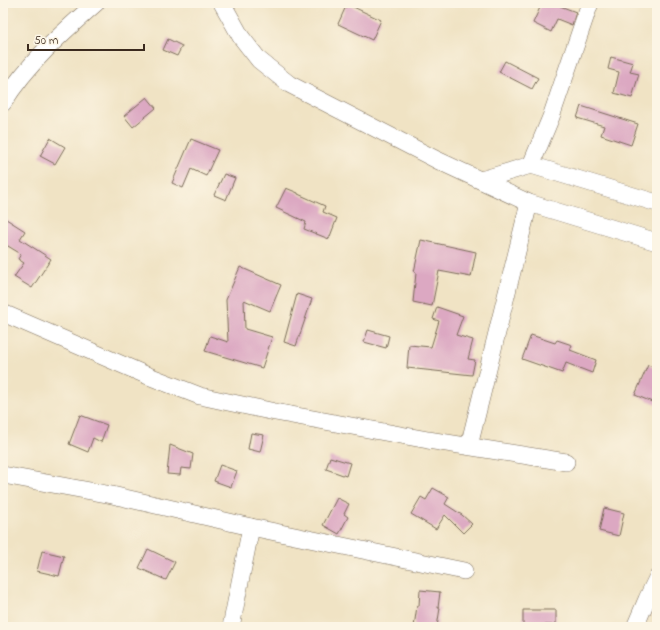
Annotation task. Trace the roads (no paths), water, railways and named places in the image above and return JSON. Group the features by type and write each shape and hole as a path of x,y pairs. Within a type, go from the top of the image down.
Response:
{"street":[{"path":"6,92 59,35 96,3"},
{"path":"222,3 241,37 259,60 289,84 437,160 529,203 657,242"},
{"path":"531,165 551,117 590,3"},
{"path":"481,180 531,165 657,203"},
{"path":"469,446 529,203"},
{"path":"3,313 146,375 200,396 275,412 566,462"},
{"path":"3,475 112,495 251,527 464,571"},
{"path":"231,627 251,527"},
{"path":"636,627 657,578"}]}
